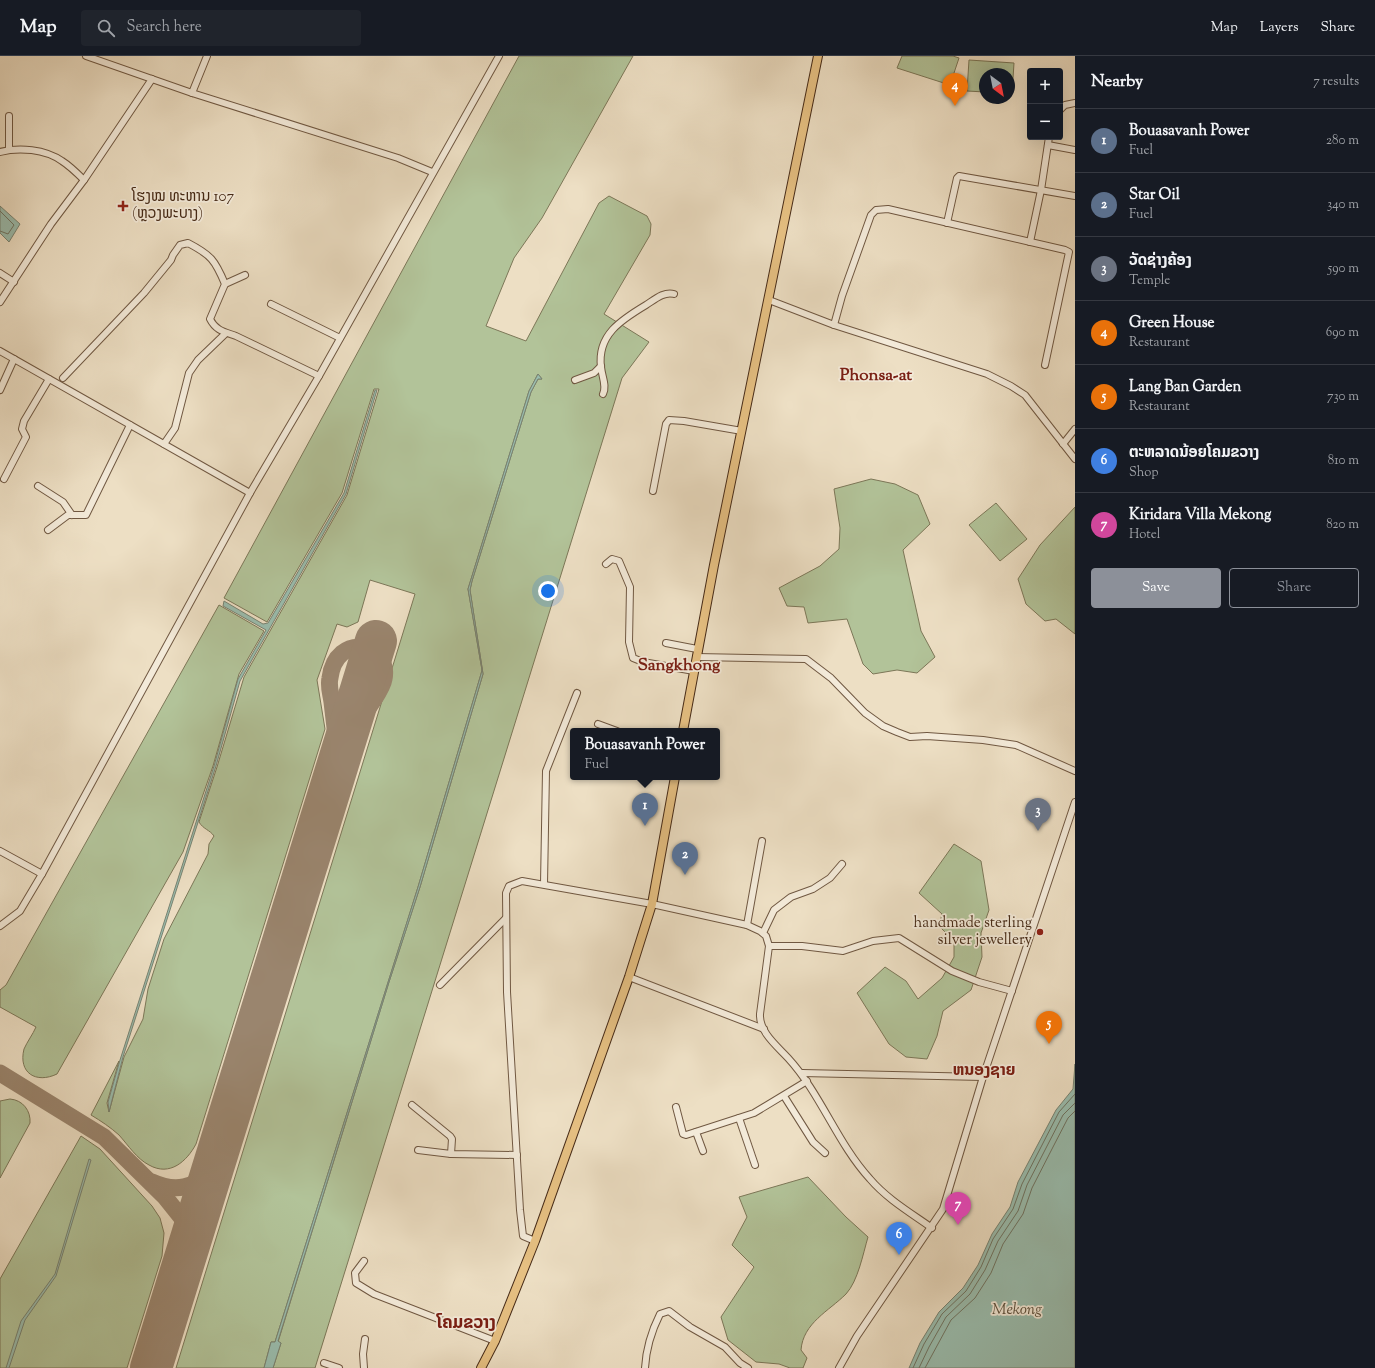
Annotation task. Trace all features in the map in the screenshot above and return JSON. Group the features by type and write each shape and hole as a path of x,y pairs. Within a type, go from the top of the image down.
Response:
{"main road":[{"path":"684,728 697,653 818,56"},
{"path":"481,1368 495,1341 535,1241 629,977 652,904 674,780"}],"street":[{"path":"86,56 192,93 398,158 432,172"},
{"path":"192,93 207,56"},
{"path":"0,926 20,911 42,874 250,493 319,376 432,172 499,56"},
{"path":"0,302 64,204 84,180 152,79"},
{"path":"1063,108 1066,105 1075,103"},
{"path":"9,116 9,150"},
{"path":"1030,242 1041,190 1049,140"},
{"path":"1048,144 1075,150"},
{"path":"0,152 20,149 39,152 61,160 84,180"},
{"path":"947,223 957,178 960,176 1075,196"},
{"path":"834,325 845,288 874,212 880,208 1066,250 1069,255 1045,365"},
{"path":"63,378 144,293 172,260 173,255 180,245 188,243 204,252 216,262 225,284"},
{"path":"0,273 14,282"},
{"path":"245,275 225,284 210,319 213,325 225,334 236,336 319,376"},
{"path":"603,394 606,388 601,366 600,353 604,340 610,331 627,316 662,295 670,293 674,294"},
{"path":"769,300 834,325 987,374 1011,386 1025,395 1075,459"},
{"path":"271,304 340,338"},
{"path":"164,444 175,428 189,373 198,360 225,334"},
{"path":"0,351 250,493"},
{"path":"0,390 14,359"},
{"path":"575,380 594,373 601,366"},
{"path":"4,479 26,437 22,429 24,421 49,379"},
{"path":"653,491 666,424 669,420 684,421 742,431"},
{"path":"48,530 63,517 72,514 84,516 88,512 130,425"},
{"path":"1063,444 1075,429"},
{"path":"38,486 63,502 72,514"},
{"path":"606,564 612,559 619,561 630,587 629,642 633,658 644,662 694,671"},
{"path":"666,643 697,653 806,659 831,678 865,713 883,726 897,732 910,737 927,736 983,740 1016,745 1075,771"},
{"path":"544,884 546,771 577,693"},
{"path":"598,724 609,728"},
{"path":"839,1368 857,1336 932,1228 943,1209 983,1077 1075,802"},
{"path":"747,925 762,841"},
{"path":"0,851 42,874"},
{"path":"763,933 774,910 791,898 813,889 830,878 842,864"},
{"path":"535,1241 523,1236 517,1155 505,919 506,893 509,886 514,882 522,881 652,904 747,925 763,933 769,946 759,1020 764,1029 802,1073 856,1163 888,1196 932,1228"},
{"path":"440,985 505,919"},
{"path":"769,946 802,946 844,951 873,941 899,938 952,971 979,982 1012,991"},
{"path":"629,977 764,1029"},
{"path":"802,1073 983,1077"},
{"path":"676,1107 683,1134 696,1132 754,1113 807,1081"},
{"path":"784,1096 813,1142 825,1153"},
{"path":"412,1105 450,1136 452,1139 451,1154"},
{"path":"739,1118 755,1165"},
{"path":"696,1132 703,1151"},
{"path":"418,1150 451,1154 517,1155"},
{"path":"364,1261 355,1273 356,1283 374,1294 495,1341"},
{"path":"645,1368 646,1357 656,1322 660,1314 669,1311 690,1328 725,1347 740,1364 748,1368"},
{"path":"364,1368 363,1354 366,1339"},
{"path":"324,1363 338,1368"}],"shaded area":[{"path":"519,56 633,56 542,218 514,258 486,326 526,341 599,203 609,196 647,216 651,224 650,235 604,314 649,342 622,378 315,1368 273,1368 281,1343 278,1342 389,982 420,887 483,674 470,590 531,392 538,379 542,379 538,374 529,391 468,589 482,670 481,674 418,887 275,1342 271,1342 264,1368 176,1368 415,594 370,580 358,622 347,627 337,624 317,680 325,729 196,1144 188,1156 177,1165 171,1168 157,1168 149,1165 141,1159 119,1135 91,1115 119,1061 107,1103 109,1112 124,1057 143,1019 148,989 164,939 208,854 209,844 214,836 199,822 244,677 347,495 379,389 374,389 342,493 267,622 224,598"},
{"path":"902,56 953,56 959,58 950,85 897,68"},
{"path":"969,60 1014,63 1014,68 979,68 979,92 967,91"},
{"path":"871,479 895,484 918,495 930,524 903,550 921,631 935,657 917,673 897,670 873,674 863,664 847,619 808,623 804,607 787,606 779,588 820,566 839,549 840,528 834,489"},
{"path":"996,503 1027,539 1000,561 969,525"},
{"path":"1075,507 1075,634 1056,619 1045,621 1026,604 1018,579 1040,545"},
{"path":"219,605 264,631 239,674 213,766 183,852 57,1074 42,1078 36,1077 26,1070 23,1057 24,1049 36,1027 0,1007 0,990 6,985"},
{"path":"954,844 981,861 989,910 981,933 982,957 971,990 943,1011 937,1036 927,1059 906,1057 889,1044 857,993 885,967 906,981 918,999 942,978 954,957 954,941 939,926 942,914 919,893"},
{"path":"10,1099 19,1101 28,1110 30,1123 0,1178 0,1101"},
{"path":"81,1136 100,1149 152,1206 160,1218 164,1233 162,1256 127,1368 0,1368 0,1279"},
{"path":"808,1177 846,1217 868,1237 862,1259 857,1275 850,1289 818,1318 806,1332 801,1350 807,1358 803,1368 790,1368 779,1364 756,1362 728,1340 721,1317 754,1267 732,1245 747,1217 739,1197"}],"water":[{"path":"0,206 20,224 9,242 0,233"},
{"path":"538,374 542,379 538,379 531,392 470,590 483,674 420,887 389,982 278,1341 281,1343 273,1368 264,1368 271,1342 275,1342 418,887 481,674 482,670 468,589 529,391"},
{"path":"375,390 377,390 346,494 240,681 216,766 123,1057 109,1112 108,1102 120,1060 214,766 238,679 266,630 223,606 224,601 263,624 268,623 344,493"},
{"name":"Mekong","path":"1075,1064 1075,1368 909,1368 920,1343 939,1312 963,1288 978,1265 992,1234 1010,1207 1018,1182 1056,1110 1073,1089"},
{"path":"89,1159 91,1160 56,1276 25,1320 9,1368 6,1368 21,1321 55,1274"}],"taxiway":[{"path":"335,775 338,766 338,753 329,681 334,663 342,653 352,648 362,647 372,650 379,657 384,667 384,679 373,700 346,737"},
{"path":"0,1073 104,1137 165,1197 193,1232"},
{"path":"152,1182 169,1187 184,1187 198,1181 212,1170"}],"runway":[{"path":"151,1368 376,641"}],"place":[{"name":"Green House","path":"955,106"},
{"name":"ໂຮງໝ ທະຫານ 107 (ຫຼວງພະບາງ)","path":"123,206"},
{"name":"Bouasavanh Power","path":"645,826"},
{"name":"ວັດຊ່າງຄ້ອງ","path":"1038,831"},
{"name":"Star Oil","path":"685,875"},
{"name":"handmade sterling silver jewellery","path":"1040,932"},
{"name":"Lang Ban Garden","path":"1049,1044"},
{"name":"Kiridara Villa Mekong","path":"958,1225"},
{"name":"ຕະຫລາດນ້ອຍໂຄມຂວາງ","path":"899,1255"}],"district":[{"name":"Phonsa-at","path":"876,376"},
{"name":"Sangkhong","path":"679,666"},
{"name":"ຫນອງຊາຍ","path":"984,1071"},
{"name":"ໂຄມຂວາງ","path":"466,1324"}]}
